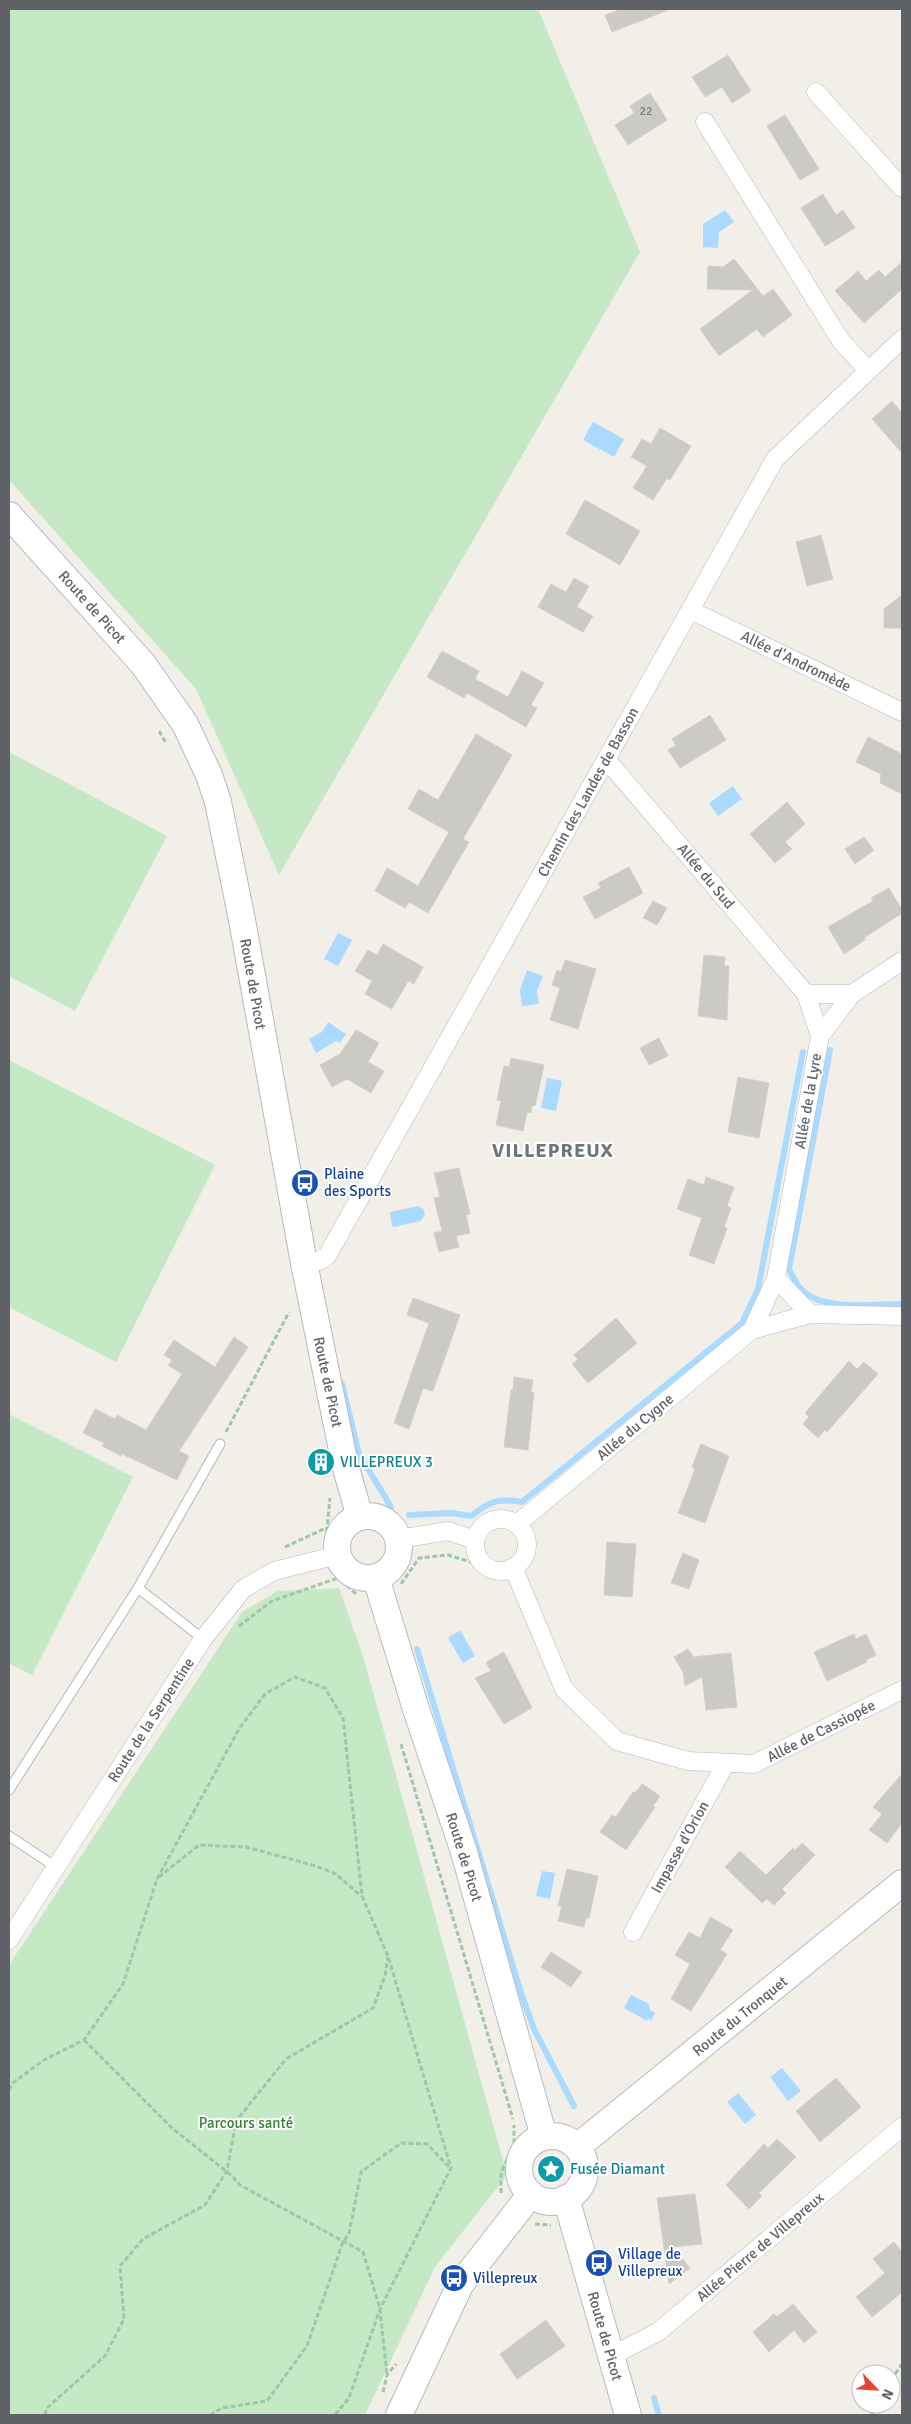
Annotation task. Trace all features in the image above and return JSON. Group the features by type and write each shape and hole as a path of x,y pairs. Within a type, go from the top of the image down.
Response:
{"main road":[{"name":"Route de Picot","path":"9,515 143,664 186,724 209,775 218,802 240,910 304,1263 345,1465 360,1517"},
{"path":"370,1516 388,1523 399,1539 398,1559 378,1586 338,1567 339,1536 351,1521 360,1517 370,1516"},
{"name":"Route de Picot","path":"378,1586 464,1852 544,2137"},
{"name":"Route du Tronquet","path":"577,2147 902,1883"},
{"path":"544,2137 562,2138 577,2147 584,2165 584,2176 574,2193 566,2198 548,2202 531,2194 520,2177 519,2167 527,2148 544,2137"},
{"path":"399,2415 460,2285 531,2194"},
{"name":"Route de Picot","path":"566,2198 628,2415"}],"street":[{"path":"816,92 902,188"},
{"path":"705,122 841,341 868,370"},
{"name":"Chemin des Landes de Basson","path":"304,1263 319,1261 327,1256 775,459 902,339"},
{"name":"Allée d'Andromède","path":"690,610 902,712"},
{"name":"Allée du Sud","path":"606,759 806,994 820,1036"},
{"name":"Allée de la Lyre","path":"752,1330 776,1278 820,1036 852,994 902,961"},
{"path":"806,994 852,994"},
{"path":"776,1278 810,1314"},
{"path":"752,1330 810,1314 902,1316"},
{"name":"Allée du Cygne","path":"517,1524 752,1330"},
{"path":"503,1519 517,1524 523,1531 527,1547 524,1555 513,1568 496,1570 488,1567 477,1555 475,1540 478,1532 488,1522 503,1519"},
{"path":"399,1539 448,1531 475,1540"},
{"name":"Route de la Serpentine","path":"9,1940 203,1639 243,1589 274,1571 338,1567"},
{"name":"Allée de Cassiopée","path":"513,1568 564,1689 617,1742 688,1761 754,1764 902,1690"},
{"name":"Impasse d'Orion","path":"633,1932 726,1763"},
{"name":"Allée Pierre de Villepreux","path":"610,2356 634,2346 658,2332 902,2127"}],"lane":[{"path":"9,1790 138,1588 220,1444"},
{"path":"138,1588 203,1639"},
{"path":"9,1836 56,1867"}],"path":[{"path":"157,727 170,749"},
{"path":"220,1444 293,1305"},
{"path":"327,1527 330,1490"},
{"path":"236,1627 272,1602 338,1567 356,1593 360,1603 378,1586 401,1585 419,1558 448,1555 488,1567"},
{"path":"9,2090 14,2082 44,2060 84,2040 123,1984 157,1879 239,1730 265,1694 295,1677 309,1680 325,1688 343,1718 362,1896 388,1956 450,2168 380,2309 349,2398 335,2415"},
{"path":"399,1736 516,2128 514,2144 501,2173 501,2192 506,2205 514,2214"},
{"path":"157,1879 199,1845 246,1847 336,1874 362,1896"},
{"path":"45,2415 47,2408 105,2356 124,2319 120,2266 143,2239 205,2205 227,2171 236,2121 286,2059 373,2008 385,1976 388,1956"},
{"path":"84,2040 172,2128 227,2171 240,2185 363,2252 380,2309 387,2375"},
{"path":"210,2415 222,2408 267,2401 307,2346 344,2242 349,2234 361,2172 401,2143 427,2144 450,2168"}],"green space":[{"path":"9,9 538,9 640,252 279,875 196,689 9,480"},
{"path":"9,752 167,836 75,1011 9,976"},
{"path":"9,1060 215,1165 116,1362 9,1307"},
{"path":"9,1414 133,1477 32,1675 9,1663"},
{"name":"Parcours santé","path":"339,1588 363,1656 507,2175 435,2267 365,2415 9,2415 9,1965 242,1612 278,1591"}],"water":[{"path":"725,210 734,222 719,232 718,248 703,247 703,224"},
{"path":"593,422 624,439 614,457 583,440"},
{"path":"733,786 742,799 718,816 709,803"},
{"path":"338,933 352,940 338,966 324,959"},
{"path":"527,970 543,976 537,991 539,1004 522,1006 520,990"},
{"path":"328,1022 346,1034 340,1043 336,1041 316,1053 309,1039 322,1032"},
{"path":"547,1078 562,1081 556,1111 541,1108"},
{"path":"418,1206 423,1209 425,1214 421,1221 392,1226 390,1212"},
{"path":"460,1630 475,1656 463,1663 448,1638"},
{"path":"542,1871 555,1873 550,1899 536,1896"},
{"path":"631,1995 649,2004 650,2010 655,2013 652,2020 648,2018 647,2021 624,2008"},
{"path":"782,2068 801,2091 788,2101 770,2077"},
{"path":"738,2093 756,2115 745,2124 727,2102"}],"building":[{"path":"622,9 668,10 612,32 605,15"},
{"path":"728,55 751,91 732,103 722,87 705,97 692,77"},
{"path":"650,93 667,120 628,145 615,125 634,113 630,106"},
{"path":"785,115 819,169 800,180 767,126"},
{"path":"823,194 836,215 843,210 855,228 825,246 801,208"},
{"path":"734,259 763,296 773,289 792,315 763,337 757,329 719,356 700,329 753,290 707,289 708,266 723,267"},
{"path":"902,262 902,289 864,323 835,291 858,271 866,281 879,270 885,277"},
{"path":"892,401 902,413 902,453 872,419"},
{"path":"660,428 691,446 670,480 667,478 653,500 633,488 647,466 631,457 642,439 651,444"},
{"path":"585,500 640,531 620,565 566,534"},
{"path":"821,535 833,579 807,586 796,542"},
{"path":"574,578 589,586 577,607 593,616 583,632 538,607 551,584 566,592"},
{"path":"902,595 902,628 884,628 884,609"},
{"path":"442,651 479,671 475,679 508,697 522,671 544,683 531,705 537,708 526,727 467,693 464,698 427,677"},
{"path":"710,715 726,740 680,768 668,750 676,745 672,739"},
{"path":"476,734 512,755 463,839 469,842 428,913 409,902 405,908 375,891 387,868 418,886 449,832 408,809 419,789 438,800"},
{"path":"868,737 902,754 902,794 880,783 881,774 856,762"},
{"path":"787,802 805,824 785,842 792,849 775,863 750,834"},
{"path":"864,837 874,850 855,864 845,849"},
{"path":"629,867 643,893 595,919 583,897 601,888 598,883"},
{"path":"889,888 902,913 864,938 865,940 844,954 828,927 873,901 871,898"},
{"path":"653,901 667,908 657,925 643,918"},
{"path":"383,944 423,967 414,984 408,981 392,1009 365,994 372,981 355,971 368,950 377,955"},
{"path":"704,955 725,957 724,966 729,966 727,1020 698,1016"},
{"path":"565,960 596,969 578,1029 550,1020 560,988 552,985 557,970 561,972"},
{"path":"356,1030 379,1043 368,1062 384,1071 371,1093 347,1079 332,1087 320,1065 340,1054"},
{"path":"659,1038 668,1056 649,1065 640,1048"},
{"path":"511,1058 544,1065 535,1106 532,1105 531,1113 527,1112 523,1131 496,1125 501,1101 497,1100 504,1066 509,1067"},
{"path":"738,1077 769,1083 759,1138 728,1132"},
{"path":"459,1168 470,1214 466,1215 470,1233 456,1236 459,1247 439,1252 434,1233 442,1231 434,1198 440,1197 434,1173"},
{"path":"706,1177 734,1187 727,1206 731,1208 724,1227 727,1228 714,1264 689,1255 702,1218 677,1209 688,1179 704,1185"},
{"path":"413,1298 460,1315 433,1391 423,1388 409,1429 394,1423 429,1323 407,1315"},
{"path":"616,1318 637,1343 588,1383 572,1364 578,1360 574,1355"},
{"path":"234,1337 248,1347 179,1451 189,1456 177,1480 122,1454 121,1456 102,1446 104,1443 83,1433 95,1409 115,1419 117,1415 146,1430 182,1374 168,1365 172,1360 164,1355 174,1340 215,1367"},
{"path":"849,1361 857,1369 864,1362 878,1374 827,1432 825,1430 818,1438 803,1424 809,1417 805,1413"},
{"path":"514,1377 533,1380 531,1392 534,1392 528,1450 504,1447"},
{"path":"701,1444 729,1456 705,1523 678,1513 695,1469 692,1467"},
{"path":"607,1542 636,1544 632,1597 604,1595"},
{"path":"683,1553 699,1560 689,1589 671,1583"},
{"path":"854,1634 856,1639 866,1634 876,1655 866,1660 867,1662 827,1681 814,1652"},
{"path":"688,1649 693,1657 731,1653 737,1707 706,1710 702,1677 685,1686 683,1672 674,1657"},
{"path":"504,1652 532,1708 504,1724 475,1678 491,1671 486,1662"},
{"path":"902,1774 902,1823 887,1843 869,1830 882,1814 873,1807"},
{"path":"642,1784 660,1796 653,1806 655,1807 626,1850 600,1832 612,1815 616,1817 633,1792 635,1793"},
{"path":"802,1843 815,1855 782,1889 786,1893 774,1905 767,1899 762,1903 725,1867 740,1851 766,1875 793,1848 795,1850"},
{"path":"567,1869 598,1876 589,1918 586,1918 584,1927 558,1921 562,1906 558,1906"},
{"path":"710,1917 733,1930 720,1950 727,1954 691,2011 671,1999 690,1964 675,1955 689,1932 700,1938"},
{"path":"551,1952 582,1972 571,1987 541,1967"},
{"path":"836,2078 861,2107 820,2142 796,2111"},
{"path":"777,2139 796,2157 759,2193 762,2196 749,2209 726,2185 764,2144 768,2148"},
{"path":"695,2194 702,2244 673,2247 690,2268 669,2284 657,2198"},
{"path":"894,2242 902,2252 902,2294 872,2317 856,2297 885,2273 873,2259"},
{"path":"793,2304 817,2332 804,2343 794,2330 769,2352 753,2332 774,2314 777,2317"},
{"path":"546,2320 565,2346 517,2379 500,2354"}],"waterway":[{"path":"830,1050 789,1269 801,1289 810,1296 822,1301 849,1305 902,1304"},
{"path":"409,1515 451,1513 471,1516 495,1502 507,1500 522,1502 742,1323 758,1289 803,1052"},
{"path":"342,1384 359,1454 391,1507"},
{"path":"417,1649 521,1993 534,2029 574,2106"},
{"path":"654,2398 659,2415"}],"place":[{"name":"Plaine des Sports","path":"305,1183"},
{"name":"VILLEPREUX 3","path":"321,1462"},
{"name":"Fusée Diamant","path":"551,2169"},
{"name":"Village de Villepreux","path":"599,2263"},
{"name":"Villepreux","path":"454,2278"}],"district":[{"name":"VILLEPREUX","path":"553,1150"}]}
